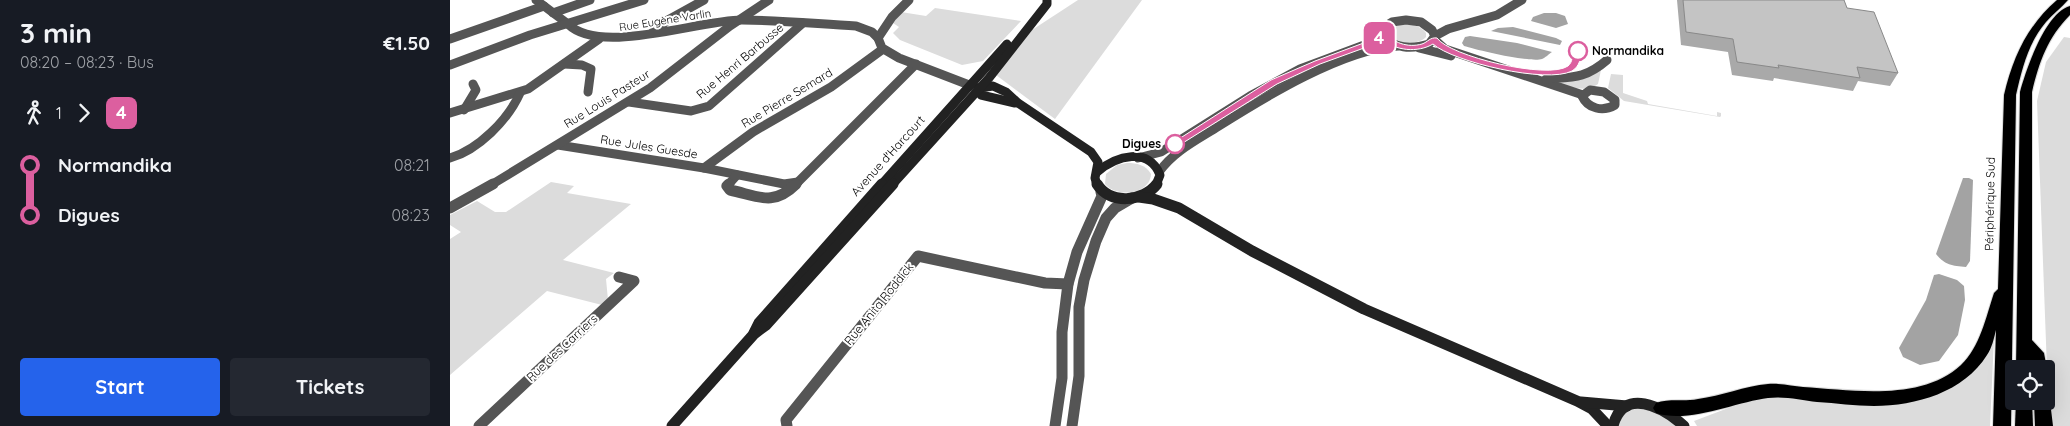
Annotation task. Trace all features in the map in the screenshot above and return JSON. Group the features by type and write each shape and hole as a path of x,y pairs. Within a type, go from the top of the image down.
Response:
{"highway":[{"name":"Périphérique Sud","path":"2002,426 2010,95 2020,54 2028,38 2040,21 2063,0"},
{"path":"2024,360 2026,92 2031,69 2046,35 2070,8"},
{"path":"1662,408 1696,407 1769,391 1874,399 1894,398 1933,389 1953,380 1966,369 1981,351 2005,286"},
{"path":"2024,342 2038,360"},
{"path":"2024,410 2024,426"},
{"path":"2043,410 2044,426"}],"main road":[{"name":"Avenue d'Harcourt","path":"672,426 754,334 766,325 932,140 1042,4 1048,0"},
{"name":"Avenue d'Harcourt","path":"754,334 759,322 974,87"},
{"path":"974,87 981,95 1018,103 1091,152 1098,160 1098,172 1095,182 1101,192 1114,198 1157,199 1175,205"},
{"path":"1091,152 1118,159 1138,158 1151,162 1159,176 1161,192 1175,205 1240,244 1334,294 1459,352 1577,401 1592,409 1608,426"},
{"path":"1098,172 1103,166 1118,159"},
{"path":"1135,198 1154,188 1159,176"},
{"path":"1577,401 1627,406 1639,403 1662,408 1684,426"},
{"path":"1613,426 1617,414 1627,406"}],"street":[{"name":"Rue Eugène Varlin","path":"536,0 573,29 599,39 618,39 740,20 859,26 873,33 878,38"},
{"path":"553,13 590,0"},
{"path":"450,66 530,35 644,0"},
{"path":"652,33 668,20 704,0"},
{"name":"Rue Louis Pasteur","path":"450,208 487,188 629,102 730,26 769,0"},
{"path":"909,0 892,17 878,38 878,42 883,49 974,87"},
{"path":"1416,48 1425,46 1444,31 1497,15 1522,0"},
{"path":"450,39 544,6"},
{"path":"1138,158 1161,152 1274,82 1318,62 1372,42 1379,38 1385,26 1396,21 1411,20 1444,27 1458,26"},
{"name":"Rue Henri Barbusse","path":"629,102 690,111 700,110 709,106 803,23"},
{"path":"1425,24 1431,28 1437,44 1445,49 1583,94"},
{"path":"1382,33 1386,40 1399,46"},
{"path":"450,113 520,93 536,85 599,39"},
{"path":"1159,176 1169,158 1273,92 1322,68 1377,48 1399,46 1416,48 1486,63"},
{"name":"Rue Pierre Semard","path":"704,168 753,132 840,81 883,49"},
{"path":"1528,76 1551,79 1576,77 1594,71 1607,60"},
{"path":"564,64 582,65 591,69 588,92"},
{"path":"737,175 729,183 728,189 772,199 786,194 916,64"},
{"path":"464,110 476,90 473,84"},
{"path":"450,158 464,155 478,147 517,100 520,93"},
{"name":"Rue Jules Guesde","path":"558,145 704,168 784,184 800,180"},
{"path":"1054,426 1062,378 1062,332 1068,284 1077,252 1102,196 1101,192"},
{"path":"1072,426 1078,376 1079,307 1084,280 1096,241 1106,218 1115,208 1135,198"},
{"name":"Rue Anita Roddick","path":"787,426 786,420 918,256 1045,283 1068,284"},
{"name":"Rue des Carriers","path":"479,426 634,281 618,277"}],"shaded area":[{"path":"1078,0 1142,0 1055,119 996,75 1032,30"},
{"path":"935,8 1021,21 983,61 962,65 900,40 893,33 899,27 893,23 901,12 926,16"},
{"path":"1544,13 1556,13 1565,16 1568,24 1556,28 1531,21 1533,17"},
{"path":"1402,24 1412,25 1424,30 1426,37 1411,43 1395,40 1389,32 1392,28"},
{"path":"1513,27 1562,41 1560,45 1491,31 1498,28"},
{"path":"1470,36 1517,43 1552,52 1536,60 1504,56 1464,46 1462,43 1465,37"},
{"path":"2064,37 2070,38 2070,426 2051,426 2050,410 2055,410 2055,360 2047,360 2037,101 2046,62"},
{"path":"1601,70 1598,84 1593,87 1579,89 1559,84 1559,81"},
{"path":"1611,74 1623,75 1623,93 1647,101 1648,104 1717,116 1717,112 1721,113 1721,116 1720,117 1624,101 1608,88"},
{"path":"1127,163 1138,164 1147,168 1151,174 1145,186 1139,190 1124,193 1105,184 1106,174 1117,165"},
{"path":"1963,178 1973,180 1970,261 1966,267 1949,264 1936,254"},
{"path":"551,182 574,186 567,193 631,204 563,260 614,273 606,279 608,300 602,305 547,291 450,375 450,239 461,232 450,225 450,215 477,201 495,212 506,212"},
{"path":"1939,274 1957,280 1964,286 1965,300 1958,335 1939,361 1920,365 1903,357 1899,348 1926,300 1934,275"},
{"path":"1994,338 1990,426 1697,426 1694,421 1752,399 1774,395 1938,394"},
{"path":"1638,408 1658,411 1677,426 1619,426 1625,414 1630,410"}],"building":[{"path":"1683,0 1844,0 1847,8 1874,12 1898,73 1857,67 1860,78 1778,65 1779,68 1737,62 1733,39 1686,32"}],"bus line":[{"name":"4","path":"1175,144 1274,82 1318,62 1372,42 1379,38 1382,33 1386,40 1399,46 1410,48 1425,46 1434,39 1437,44 1445,49 1494,66 1514,68 1539,74 1563,72 1572,67 1576,63 1578,51"}],"place":[{"name":"Normandika","path":"1578,51"},
{"name":"Digues","path":"1175,144"}]}
